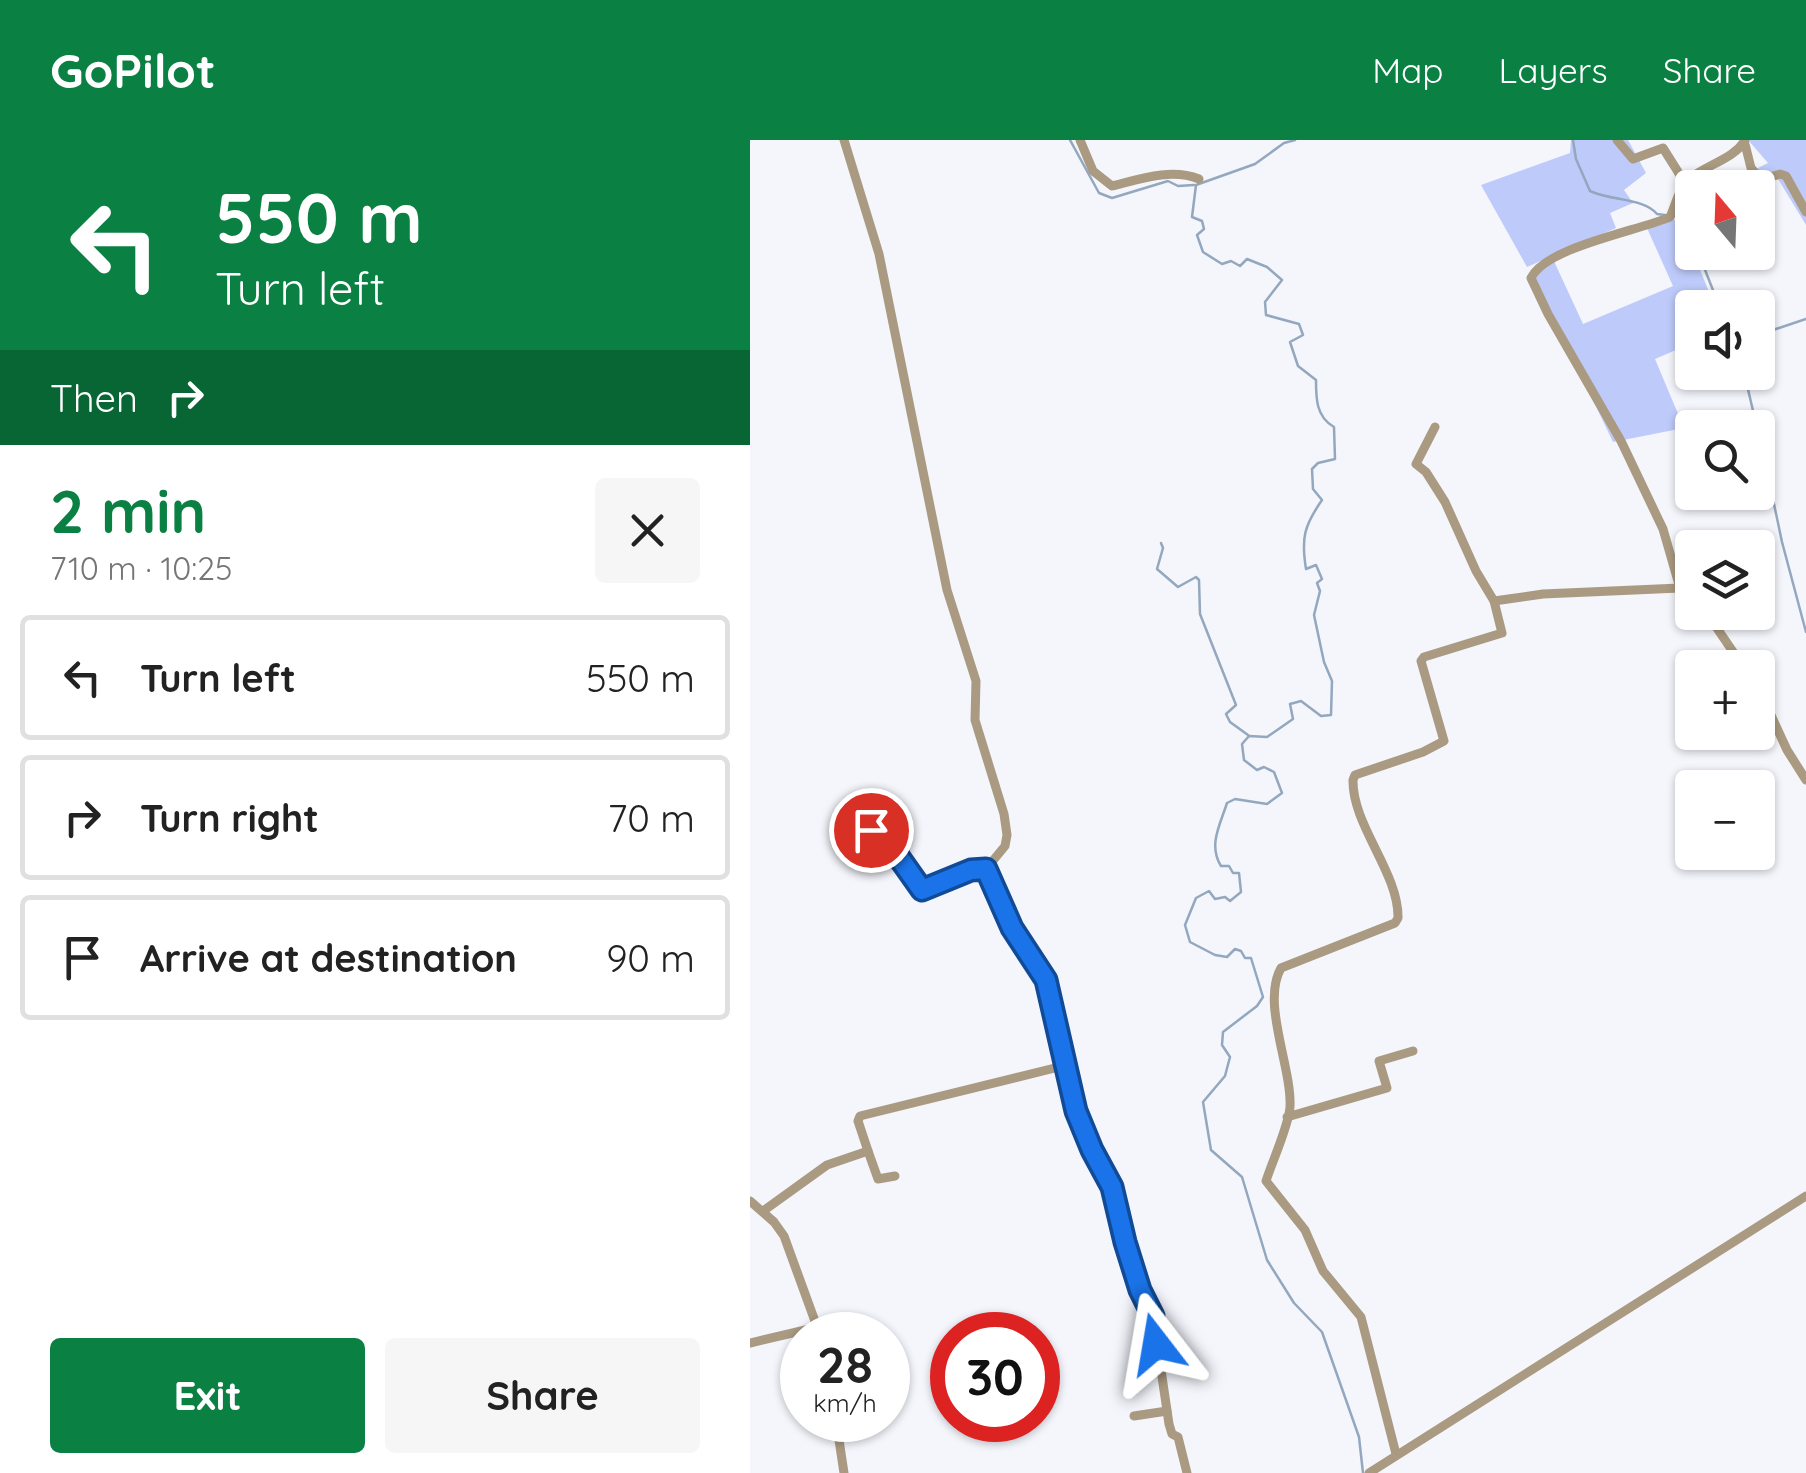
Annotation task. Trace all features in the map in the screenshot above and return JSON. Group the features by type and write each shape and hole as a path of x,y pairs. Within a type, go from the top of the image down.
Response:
{"street":[{"path":"844,140 879,254 947,590 976,681 976,720 1007,835 1005,846 986,869 971,870 922,890 898,856 871,830"},
{"path":"1080,140 1093,170 1112,186 1185,173 1198,178"},
{"path":"1617,140 1633,159 1662,148 1676,170"},
{"path":"1705,170 1745,142 1755,175 1761,180 1786,176 1806,212"},
{"path":"1675,206 1670,217 1600,239 1538,266 1531,278 1621,441 1662,529 1675,572"},
{"path":"1396,1454 1361,1318 1323,1271 1305,1230 1266,1182 1290,1106 1275,1006 1278,973 1281,968 1395,923 1398,918 1394,897 1363,817 1355,775 1444,741 1421,661 1430,654 1502,633 1494,601 1445,502 1426,472 1416,464 1434,427"},
{"path":"1494,601 1557,593 1675,588"},
{"path":"1775,724 1806,780"},
{"path":"986,869 1012,928 1046,980 1076,1111 1112,1187 1140,1290 1153,1316 1167,1411 1187,1473"},
{"path":"1287,1117 1388,1088 1379,1061 1413,1051"},
{"path":"895,1176 878,1179 858,1121 860,1116 1067,1065"},
{"path":"762,1211 827,1165 868,1151"},
{"path":"1368,1473 1806,1196"},
{"path":"750,1201 784,1236 812,1312"},
{"path":"750,1344 780,1338"},
{"path":"1134,1416 1167,1411"},
{"path":"839,1442 844,1473"}],"shaded area":[{"path":"1571,140 1628,140 1646,173 1624,190 1633,203 1610,213 1616,228 1527,267 1481,185 1570,153"},
{"path":"1748,140 1806,140 1806,225 1775,180 1775,170 1754,170 1768,163"},
{"path":"1675,220 1675,270 1700,270 1708,290 1675,290 1675,350 1655,359 1676,410 1675,430 1613,442 1534,277 1553,259 1583,324 1673,286 1647,228"}],"waterway":[{"path":"1070,140 1099,193 1112,198 1168,181 1178,186 1194,185"},
{"path":"1295,140 1284,143 1255,164 1196,185 1192,217 1202,221 1204,229 1197,235 1203,252 1222,264 1231,261 1240,266 1247,259 1267,267 1282,280 1265,302 1266,315 1299,324 1303,335 1290,342 1298,366 1316,380 1320,412 1334,427 1335,459 1318,463 1312,469 1313,489 1322,500 1305,533 1304,549 1306,569 1316,565 1322,579 1317,583 1320,591 1314,615 1332,681 1331,715 1321,716 1301,701 1290,704 1293,719 1267,737 1249,736 1242,744 1244,760 1257,770 1264,767 1274,772 1282,793 1267,804 1235,799 1227,803 1215,850 1221,866 1239,873 1241,892 1230,901 1225,897 1215,899 1209,891 1196,898 1185,925 1190,942 1215,955 1227,957 1235,949 1251,958 1263,997 1223,1032 1222,1045 1230,1057 1225,1076 1203,1102 1211,1150 1242,1177 1267,1260 1294,1303 1322,1332 1359,1437 1363,1473"},
{"path":"1573,140 1576,159 1590,191 1636,202 1665,215"},
{"path":"1705,270 1713,290"},
{"path":"1775,329 1806,319"},
{"path":"1748,390 1753,410"},
{"path":"1775,509 1806,632"},
{"path":"1161,543 1157,569 1178,587 1196,577 1199,580 1200,614 1236,705 1226,714 1230,722 1248,735"}],"route":[{"path":"871,830 911,871 922,890 960,873 986,869 1012,928 1046,980 1076,1111 1112,1187 1140,1290 1153,1316 1156,1344"}]}
